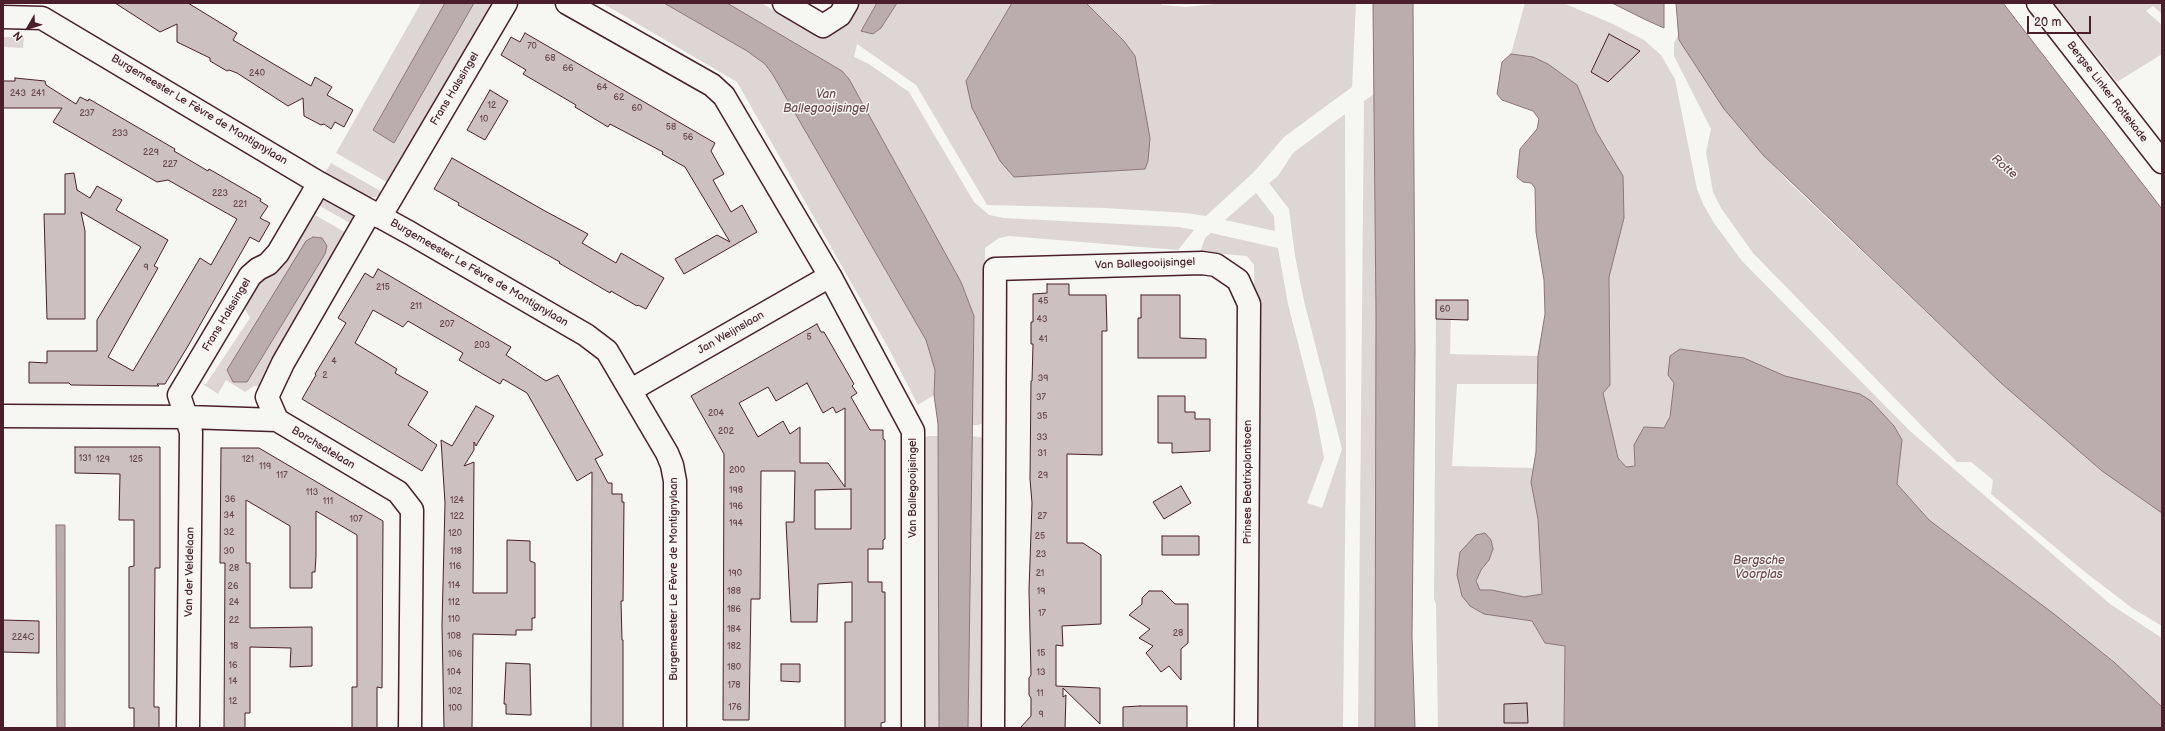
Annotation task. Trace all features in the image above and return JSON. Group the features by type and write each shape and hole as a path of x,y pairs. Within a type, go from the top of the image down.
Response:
{"street":[{"name":"Frans Halssingel","path":"277,420 267,397 283,363 506,3"},
{"name":"Van Ballegooijsingel","path":"567,3 712,85 724,96 830,276 913,431 913,728"},
{"path":"784,3 823,26 843,9"},
{"name":"Bergse Linker Rottekade","path":"2038,3 2162,162"},
{"name":"Burgemeester Le Fèvre de Montignylaan","path":"3,17 42,18 318,183 586,335 607,351 667,453 672,465 675,481 675,728"},
{"name":"Frans Halssingel","path":"187,417 179,395 250,276 258,269 268,264 278,253 318,183"},
{"name":"Van Ballegooijsingel","path":"993,728 995,269 1202,263"},
{"name":"Prinses Beatrixplantsoen","path":"1202,263 1216,265 1238,280 1249,304 1246,728"},
{"name":"Jan Weijnslaan","path":"631,390 830,276"},
{"name":"Borchsatelaan","path":"3,416 187,417 277,420 398,492 412,510 410,728"},
{"name":"Van der Veldelaan","path":"187,417 191,432 188,728"}],"shaded area":[{"path":"421,3 445,3 373,130 394,143 474,3 496,3 390,184 336,153"},
{"path":"602,3 664,3 747,51 765,64 773,75 926,340 935,370 934,395 918,405 889,349 737,82"},
{"path":"727,3 761,3 821,37 847,24 859,3 877,3 861,30 873,34 881,28 897,3 1012,3 966,81 1117,169 1144,169 1148,161 1150,138 1124,41 1086,3 1161,3 1162,5 1186,7 1225,3 1356,3 1352,87 1284,137 1254,172 1206,216 1186,213 1105,208 987,205 916,85 857,44 854,57 869,64 909,92 974,202 989,215 1004,218 1179,227 1194,230 1178,250 1009,236 999,238 985,248 986,422 978,425 971,425 974,316 961,282 849,79 842,71"},
{"path":"1525,3 1563,3 1613,24 1644,40 1661,55 1675,79 1697,189 1703,204 1714,223 1742,261 1910,431 2110,604 2162,638 2162,707 2115,663 2054,614 1929,520 1897,484 1902,440 1894,426 1871,401 1785,376 1744,358 1680,349 1670,417 1664,429 1634,445 1635,466 1626,467 1618,458 1603,393 1610,385 1609,277 1624,218 1608,149 1596,131 1577,85 1548,64 1533,57 1511,54"},
{"path":"2054,3 2162,3 2162,14 2153,6 2146,11 2162,25 2162,54 2117,82"},
{"path":"1678,35 1679,40 1731,118 1763,155 1794,187 2001,383 2102,471 2162,513 2162,626 2132,608 2085,572 1991,494 1993,480 1971,462 1957,462 1753,253 1721,208 1713,192 1706,152 1711,129 1674,56 1674,43"},
{"path":"3,37 24,37 23,48 3,47"},
{"path":"1374,94 1376,314 1375,728 1358,728 1364,101"},
{"path":"1345,114 1346,451 1343,728 1256,728 1254,265 1247,256 1200,252 1205,238 1211,233 1278,248 1288,304 1315,410 1324,458 1307,503 1322,508 1342,449 1304,301 1295,256 1289,209 1269,183 1278,176 1293,153"},
{"path":"331,163 384,193 376,197 364,197 324,174"},
{"path":"1256,193 1274,216 1275,231 1225,220"},
{"path":"331,198 350,209 356,217 355,226 315,203"},
{"path":"308,211 350,235 261,387 254,386 245,392 226,380 218,394 203,384 206,384 250,318 241,302"},
{"path":"1436,305 1451,314 1450,354 1538,356 1538,384 1457,384 1452,466 1533,468 1531,482 1538,519 1542,594 1524,597 1492,590 1480,591 1476,581 1481,570 1489,560 1460,552 1484,614 1532,621 1545,643 1565,646 1564,728 1438,728 1436,604 1434,599"},
{"path":"928,436 938,436 939,728 923,728 923,438"},
{"path":"972,436 986,438 984,728 968,728"}],"water":[{"path":"445,3 474,3 394,143 373,130"},
{"name":"Van Ballegooijsingel","path":"664,3 727,3 842,71 849,79 961,282 974,316 968,728 939,728 938,424 934,395 935,370 926,340 773,75 765,64 747,51"},
{"path":"877,3 897,3 881,28 873,34 861,31"},
{"path":"1012,3 1086,3 1124,41 1135,56 1150,138 1148,161 1145,169 1014,177 1000,161 972,108 966,81"},
{"path":"1373,3 1413,3 1415,352 1412,636 1415,728 1375,728 1376,314"},
{"path":"1612,3 1664,3 1664,28 1646,20"},
{"name":"Rotte","path":"1676,3 2003,3 2162,209 2162,513 2102,471 2001,383 1763,155 1724,109 1679,40"},
{"name":"Bergsche Voorplas","path":"1511,54 1533,57 1548,64 1577,85 1596,131 1623,176 1624,218 1609,277 1610,385 1603,393 1618,458 1626,467 1635,466 1634,445 1644,427 1664,428 1670,417 1674,383 1668,375 1670,356 1680,349 1744,358 1785,376 1860,394 1871,401 1894,426 1902,440 1897,484 1929,520 2054,614 2115,663 2162,707 2162,728 1564,728 1565,646 1545,643 1532,621 1484,614 1470,606 1462,596 1457,575 1460,552 1476,535 1485,533 1491,540 1493,549 1489,560 1481,570 1476,581 1480,590 1492,590 1524,597 1542,594 1538,519 1531,482 1536,452 1538,356 1545,314 1544,280 1536,232 1535,188 1531,183 1523,182 1517,177 1520,149 1537,129 1539,119 1533,111 1502,100 1497,94 1502,62"},
{"path":"313,237 322,238 327,246 325,254 247,382 233,382 227,370 306,241"},
{"path":"56,525 65,525 65,728 57,728"}],"building":[{"path":"115,3 188,3 237,33 233,40 311,86 315,77 332,87 327,95 353,110 344,127 335,122 331,129 324,124 321,125 304,116 303,98 288,106 237,73 229,70 227,71 210,61 210,58 177,42 177,24 160,32"},
{"path":"525,33 715,143 711,151 724,174 713,180 731,212 742,205 757,232 684,274 675,259 717,235 730,242 685,167 662,154 663,152 610,124 608,127 575,107 576,105 523,74 526,70 501,55 511,37 520,42"},
{"path":"1609,34 1640,51 1608,82 1591,72"},
{"path":"15,78 45,81 46,85 76,104 80,97 88,101 89,99 175,149 174,151 208,171 209,169 261,199 260,201 268,206 260,218 270,223 259,242 250,237 165,384 157,384 159,386 29,383 29,362 47,363 47,351 97,351 97,320 141,247 81,212 85,231 85,319 47,319 44,214 65,214 65,174 74,173 77,190 90,198 97,186 122,200 116,210 168,240 154,266 158,268 108,357 133,371 200,258 211,265 237,219 168,180 157,182 53,122 62,108 3,108 3,81 15,81"},
{"path":"490,90 508,101 485,140 467,130"},
{"path":"452,158 588,234 582,243 616,263 621,253 664,278 646,309 638,305 637,306 611,291 610,293 559,263 560,262 458,205 459,203 434,189"},
{"path":"378,269 511,347 506,355 546,381 558,375 603,455 595,459 608,483 612,483 612,494 622,494 622,502 624,502 623,601 621,601 623,640 623,728 591,728 592,472 577,481 527,393 503,379 500,384 459,360 463,353 408,321 403,327 373,310 355,343 397,369 395,373 428,392 408,425 437,445 422,471 302,399 316,375 315,374 346,323 338,318 365,273 373,278"},
{"path":"1047,284 1069,284 1069,295 1106,295 1107,331 1102,331 1102,455 1067,454 1067,543 1083,543 1101,555 1101,624 1062,626 1063,646 1056,645 1056,686 1100,688 1100,724 1063,688 1063,697 1066,695 1065,728 1020,728 1031,716 1031,698 1029,695 1029,678 1031,675 1029,590 1032,503 1030,479 1033,344 1031,344 1031,322 1033,322 1033,294 1047,293"},
{"path":"1141,295 1180,295 1180,338 1206,339 1206,358 1138,358 1138,318 1141,318"},
{"path":"1436,300 1468,300 1468,320 1436,319"},
{"path":"817,324 821,332 824,332 854,384 852,386 857,393 851,397 870,430 883,430 883,439 885,440 885,539 883,540 883,549 868,549 868,582 882,582 882,592 885,592 885,722 881,723 881,728 845,728 845,622 852,622 852,582 818,584 817,622 791,622 786,522 794,522 795,471 761,471 760,599 751,599 749,720 723,720 724,454 691,396","holes":["807,383 823,413 833,407 836,413 845,408 845,487 828,463 800,463 800,427 790,434 783,421 758,437 739,403 768,387 776,401","851,489 851,529 815,529 815,490"]},
{"path":"1158,396 1185,396 1185,412 1195,412 1195,419 1210,419 1210,451 1172,453 1172,443 1158,443"},
{"path":"476,406 494,416 476,446 474,442 474,450 464,466 474,462 473,593 507,593 507,540 530,541 530,561 535,563 535,618 532,618 532,630 516,630 516,635 473,634 472,728 444,728 442,625 445,503 441,440 452,446"},
{"path":"75,447 160,447 160,568 155,568 154,690 154,707 159,707 159,728 134,728 134,708 129,708 129,567 134,566 134,520 119,520 120,474 75,473"},
{"path":"221,448 259,448 383,521 382,688 377,687 377,728 352,728 352,687 357,687 357,535 316,511 316,556 315,572 312,572 312,588 290,588 290,526 246,500 246,563 250,563 250,628 312,627 312,666 290,667 291,648 250,647 250,713 245,713 245,728 224,728 225,563 220,563"},
{"path":"1181,486 1191,503 1164,519 1153,502"},
{"path":"1162,536 1199,536 1199,555 1162,555"},
{"path":"1149,591 1162,591 1175,604 1188,604 1188,643 1181,649 1181,680 1169,666 1161,672 1146,653 1153,646 1139,638 1150,629 1129,615 1142,604 1142,598"},
{"path":"3,620 39,621 39,653 3,652"},
{"path":"506,663 530,664 531,715 506,714 506,704 504,704"},
{"path":"781,664 800,664 800,682 781,681"},
{"path":"1527,703 1528,723 1504,723 1504,704"},
{"path":"1187,706 1187,728 1123,728 1123,707"}]}
